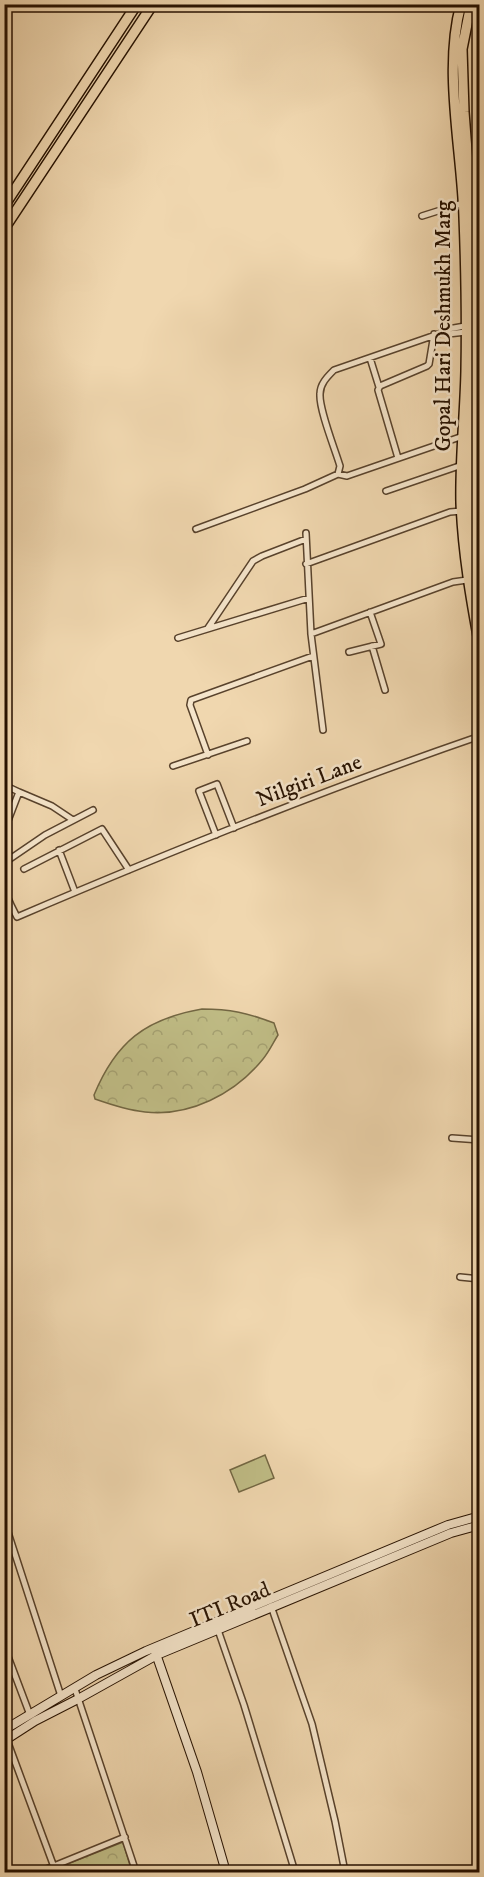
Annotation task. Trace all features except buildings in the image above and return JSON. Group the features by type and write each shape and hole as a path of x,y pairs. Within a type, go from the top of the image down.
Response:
{"main road":[{"path":"4,206 137,4"},
{"path":"4,229 153,4"},
{"name":"Gopal Hari Deshmukh Marg","path":"460,4 454,49 456,113 472,202 462,465 480,647"},
{"name":"Gopal Hari Deshmukh Marg","path":"466,512 473,390 472,202 464,112 462,50 471,4"},
{"name":"Gopal Hari Deshmukh Marg","path":"473,574 480,606"},
{"path":"480,1314 478,1367 480,1415"},
{"name":"ITI Road","path":"4,1730 96,1675 272,1608 314,1585 448,1525 480,1516"},
{"name":"ITI Road","path":"6,1740 156,1652 268,1599 314,1585 451,1533 480,1525"},
{"path":"156,1652 197,1772 226,1872"}],"street":[{"path":"422,216 472,202"},
{"path":"338,474 340,466 320,393 325,379 334,370 434,334 444,332 448,334 466,329"},
{"path":"379,387 427,366 434,334"},
{"path":"370,358 398,458"},
{"path":"196,529 305,489 338,474 347,476 463,436"},
{"path":"386,490 462,465"},
{"path":"306,564 450,512 466,512"},
{"path":"208,628 253,561 306,536 311,634 323,730"},
{"path":"311,634 473,574"},
{"path":"178,638 309,598"},
{"path":"349,652 381,644 370,612"},
{"path":"372,646 385,690"},
{"path":"208,755 190,705 191,700 313,656"},
{"name":"Nilgiri Lane","path":"8,906 16,916 151,860 480,736"},
{"path":"173,766 247,741"},
{"path":"216,835 199,791 217,784 234,828"},
{"path":"4,785 52,806 73,820"},
{"path":"4,831 19,792"},
{"path":"4,863 45,835 93,810"},
{"path":"24,869 102,829 129,870"},
{"path":"59,850 75,892"},
{"path":"4,889 8,906"},
{"path":"453,1138 480,1140"},
{"path":"460,1277 480,1279"},
{"path":"4,1520 7,1536 61,1696"},
{"path":"268,1599 312,1724 345,1872"},
{"path":"218,1630 241,1695 295,1872"},
{"path":"4,1646 30,1715"},
{"path":"75,1689 136,1872"},
{"path":"6,1740 54,1867"},
{"path":"39,1872 125,1837"}],"green space":[{"path":"202,1009 247,1014 274,1023 278,1035 263,1059 239,1083 194,1107 162,1113 132,1110 95,1099 94,1095 112,1061 135,1036 164,1019"},
{"path":"265,1455 274,1478 239,1492 230,1470"},
{"path":"123,1842 132,1872 47,1872"}]}
